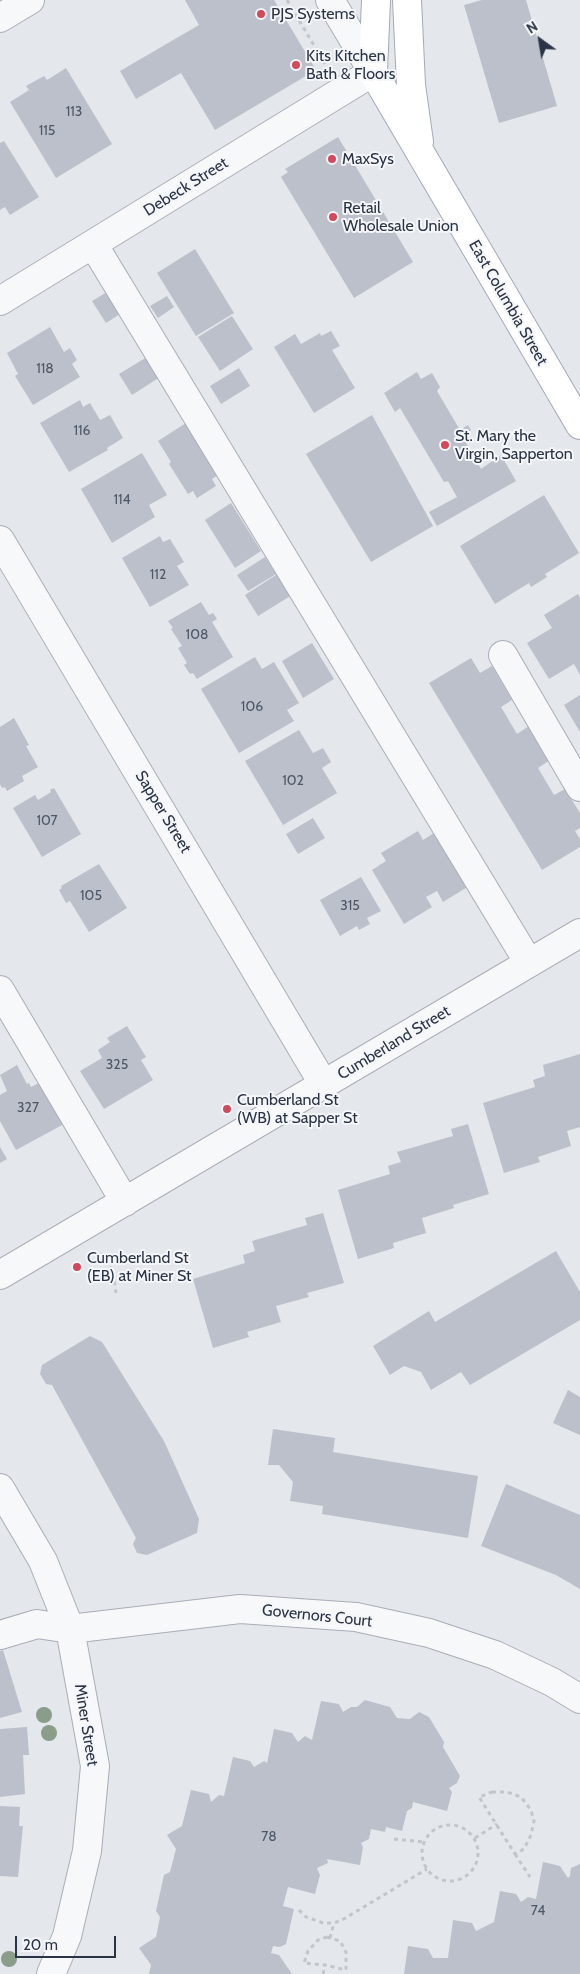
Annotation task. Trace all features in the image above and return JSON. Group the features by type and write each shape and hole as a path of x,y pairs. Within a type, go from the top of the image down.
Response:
{"main road":[{"path":"373,72 376,0"},
{"path":"407,0 411,85 420,153"},
{"name":"East Columbia Street","path":"373,72 580,425"}],"street":[{"path":"0,18 30,0"},
{"name":"East Columbia Street","path":"330,0 373,72"},
{"name":"Debeck Street","path":"0,301 373,72"},
{"path":"93,244 529,963"},
{"name":"Sapper Street","path":"0,540 324,1085"},
{"path":"503,654 580,787"},
{"name":"Cumberland Street","path":"0,1275 580,933"},
{"path":"0,990 125,1202"},
{"name":"Miner Street","path":"0,1488 43,1561 70,1629 95,1766 87,1851 67,1936 51,1974"},
{"name":"Governors Court","path":"0,1635 37,1624 70,1629 240,1609 356,1617 429,1633 495,1655 552,1682 580,1700"}],"path":[{"path":"287,0 326,65"},
{"path":"101,1253 114,1272 116,1293"},
{"path":"515,1854 524,1849 531,1835 534,1821 531,1810 520,1797 507,1792 492,1792 479,1797 497,1824 515,1854 530,1877"},
{"path":"475,1838 497,1824"},
{"path":"444,1825 464,1827 475,1838 479,1851 478,1860 474,1869 467,1876 459,1880 441,1880 426,1869 422,1860 424,1842 428,1834 435,1828 444,1825"},
{"path":"394,1839 424,1842"},
{"path":"299,1910 306,1917 323,1923 334,1923 426,1869"},
{"path":"330,1938 334,1923"},
{"path":"330,1938 340,1942 346,1952 346,1970 325,1965 304,1963 308,1951 318,1940 330,1938"},
{"path":"323,1974 325,1965"}],"building":[{"path":"185,0 274,0 316,70 215,130 181,73 136,99 120,71 199,25"},
{"path":"482,0 526,0 557,106 499,123 464,5"},
{"path":"66,68 112,144 56,178 10,102 29,90 26,86 44,76 47,80"},
{"path":"338,137 413,262 354,298 281,177 288,172 285,169"},
{"path":"4,141 39,197 10,215 5,207 0,210 0,143"},
{"path":"195,249 234,313 196,336 157,273"},
{"path":"107,292 120,314 106,323 92,301"},
{"path":"167,296 174,307 158,318 150,306"},
{"path":"232,316 253,349 220,371 198,337"},
{"path":"50,327 64,352 70,348 77,360 72,364 80,377 33,405 15,376 18,374 7,353"},
{"path":"331,331 340,346 332,350 355,388 314,413 274,347 295,334 301,344 320,333 321,336"},
{"path":"147,357 160,377 132,395 119,374"},
{"path":"239,368 250,386 221,404 210,386"},
{"name":"St. Mary the Virgin, Sapperton","path":"417,372 421,379 432,373 440,387 437,391 460,430 468,425 471,430 462,436 481,469 501,455 516,481 437,526 429,512 457,497 448,481 444,482 400,408 395,412 384,393"},
{"path":"80,400 83,407 90,403 100,420 110,415 123,438 107,448 108,450 69,472 40,423"},
{"path":"372,415 433,526 371,562 306,454"},
{"path":"189,421 221,473 212,479 216,486 197,498 193,491 188,494 169,464 171,462 158,441"},
{"path":"142,453 167,495 149,505 155,517 112,543 81,489"},
{"path":"544,495 579,553 545,574 547,577 531,587 529,583 495,604 460,546"},
{"path":"231,503 261,551 235,568 205,520"},
{"path":"160,536 163,542 170,539 184,562 177,566 189,585 150,607 122,558"},
{"path":"265,557 276,574 248,591 237,575"},
{"path":"279,573 292,595 258,616 245,595"},
{"path":"578,594 580,598 580,675 574,664 549,679 527,643 552,628 544,615"},
{"path":"201,602 209,615 213,613 217,619 212,622 233,657 197,679 193,673 190,674 184,665 187,663 178,648 182,646 168,621"},
{"path":"312,643 334,679 303,698 282,661"},
{"path":"255,657 262,669 274,662 299,703 287,710 294,721 239,753 201,689"},
{"path":"471,658 480,673 492,666 512,700 501,707 517,734 529,726 550,760 538,768 554,795 565,789 580,813 580,828 575,831 580,839 580,847 542,870 429,683"},
{"path":"580,695 580,732 564,705"},
{"path":"14,718 29,745 26,746 38,767 22,776 24,781 7,791 0,784 0,727"},
{"path":"299,730 313,753 323,748 331,762 322,768 337,793 283,825 245,761"},
{"path":"54,788 81,834 42,857 13,808 35,795 38,800"},
{"path":"313,818 325,838 298,854 286,834"},
{"path":"418,831 423,840 437,831 469,886 443,902 437,891 426,897 432,907 404,924 372,870 386,861 381,853"},
{"path":"99,864 127,908 89,932 70,901 66,903 59,890 62,888 61,886"},
{"path":"361,877 381,911 367,918 370,924 359,930 357,926 340,936 320,900"},
{"path":"127,1026 146,1057 141,1060 153,1080 104,1109 80,1071 102,1058 98,1050 110,1042 107,1038"},
{"path":"580,1054 580,1127 567,1131 571,1146 538,1157 540,1162 504,1173 483,1103 535,1087 533,1080 545,1076 543,1065"},
{"path":"17,1065 27,1084 29,1083 31,1087 41,1082 64,1124 16,1150 0,1121 0,1095 7,1091 0,1075"},
{"path":"468,1124 489,1194 453,1205 454,1208 422,1218 426,1233 393,1243 394,1248 358,1259 338,1190 390,1174 388,1166 401,1162 397,1152 453,1136 451,1129"},
{"path":"0,1147 7,1159 0,1163"},
{"path":"323,1213 344,1283 307,1293 309,1297 276,1306 281,1322 247,1332 249,1337 213,1348 193,1279 245,1263 243,1255 255,1251 252,1241 307,1225 305,1218"},
{"path":"556,1251 580,1292 580,1320 470,1385 461,1372 431,1390 421,1372 404,1366 390,1375 373,1346 429,1311 435,1322"},
{"path":"90,1336 102,1342 164,1441 199,1519 197,1533 147,1555 137,1553 133,1544 136,1538 52,1385 46,1384 40,1374 42,1365"},
{"path":"568,1390 580,1397 580,1435 553,1423"},
{"path":"273,1429 335,1438 333,1452 478,1476 468,1538 322,1514 323,1506 290,1501 293,1482 279,1465 268,1465"},
{"path":"506,1484 580,1515 580,1589 556,1575 481,1546"},
{"path":"3,1650 22,1712 0,1718 0,1651"},
{"path":"365,1700 390,1707 397,1718 410,1719 419,1712 429,1717 444,1742 443,1747 460,1776 457,1783 449,1788 452,1792 447,1811 413,1802 412,1808 407,1811 402,1831 386,1827 385,1832 371,1829 369,1839 361,1843 363,1847 360,1865 327,1859 328,1863 317,1868 320,1875 315,1894 288,1887 283,1906 294,1909 286,1944 280,1947 273,1946 271,1953 279,1955 292,1974 149,1974 151,1965 139,1948 156,1937 160,1917 156,1911 164,1875 170,1872 176,1849 167,1835 182,1826 191,1790 209,1794 211,1802 219,1795 224,1796 233,1757 250,1761 254,1767 264,1761 267,1763 274,1729 292,1733 298,1742 305,1736 312,1740 321,1701 339,1704 343,1712 351,1707 357,1707"},
{"path":"27,1727 29,1755 23,1755 25,1794 0,1797 0,1729"},
{"path":"0,1806 20,1807 19,1826 23,1826 18,1877 0,1876"},
{"path":"543,1862 560,1866 568,1878 571,1868 580,1864 580,1974 404,1974 408,1946 428,1949 433,1958 448,1958 453,1920 472,1923 476,1931 494,1922 500,1891 516,1894 521,1902 528,1897 536,1899"}],"place":[{"name":"PJS Systems","path":"261,14"},
{"name":"Kits Kitchen Bath & Floors","path":"296,65"},
{"name":"MaxSys","path":"332,159"},
{"name":"Retail Wholesale Union","path":"333,217"},
{"name":"St. Mary the Virgin, Sapperton","path":"445,445"},
{"name":"Cumberland St (WB) at Sapper St","path":"227,1109"},
{"name":"Cumberland St (EB) at Miner St","path":"77,1267"}]}
